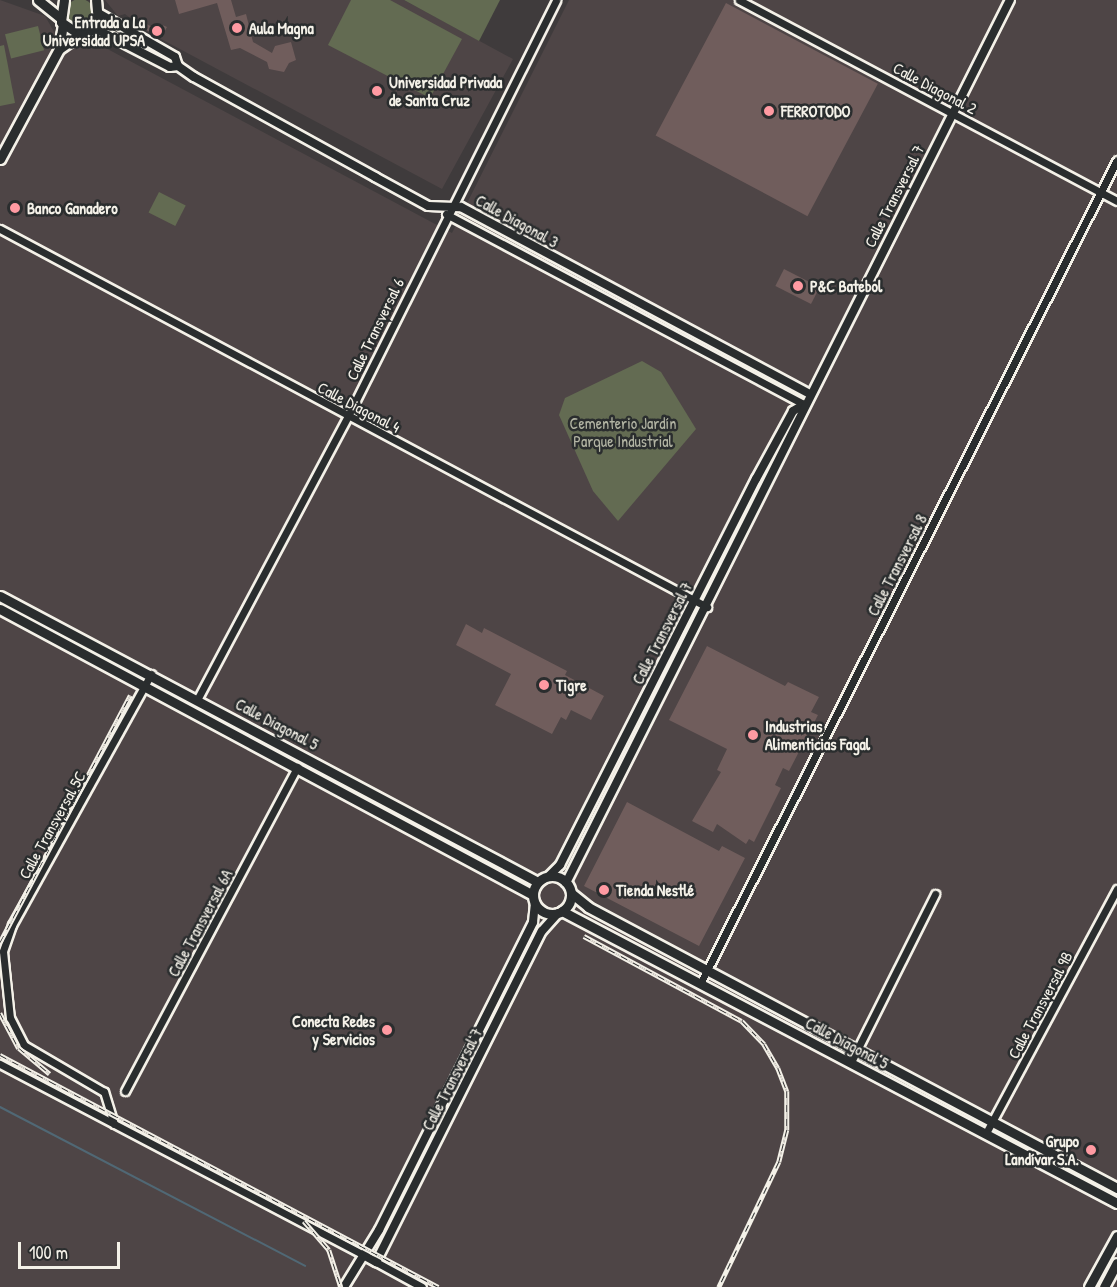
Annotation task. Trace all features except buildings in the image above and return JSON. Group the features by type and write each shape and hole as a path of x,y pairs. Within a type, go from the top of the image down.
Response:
{"main road":[{"path":"38,0 62,21 82,33"},
{"path":"0,159 59,49 64,0"},
{"path":"59,49 82,33 94,28 100,14 96,0"},
{"name":"Calle Diagonal 5","path":"0,596 198,698 538,882"},
{"name":"Calle Diagonal 5","path":"0,609 344,792 534,899"},
{"path":"344,792 351,780"},
{"path":"548,876 566,883 571,893 560,912 542,912 534,899 538,882 548,876"},
{"name":"Calle Diagonal 5","path":"571,893 707,971 1117,1188"},
{"name":"Calle Diagonal 5","path":"560,912 701,982 1117,1203"},
{"path":"1089,1287 1117,1236"},
{"path":"1104,1287 1117,1263"}],"street":[{"name":"Calle Transversal 6","path":"198,698 348,416 447,211 556,0"},
{"name":"Calle Diagonal 2","path":"740,0 1117,201"},
{"name":"Calle Transversal 7","path":"566,883 707,607 804,405 1010,0"},
{"name":"Calle Diagonal 3","path":"100,14 176,57 178,66"},
{"name":"Calle Diagonal 3","path":"94,28 170,67 178,66 234,101 428,206 447,211 461,207 810,394"},
{"path":"147,55 152,44"},
{"name":"Calle Transversal 8","path":"701,982 1117,160"},
{"path":"447,211 804,405"},
{"name":"Calle Diagonal 4","path":"0,229 707,607"},
{"name":"Calle Transversal 7","path":"548,876 560,865 601,787 756,479 794,411 804,405"},
{"path":"81,651 88,642"},
{"name":"Calle Transversal 5C","path":"114,1125 104,1092 24,1045 10,1018 3,951 12,925 151,674"},
{"name":"Calle Transversal 6A","path":"125,1091 297,767"},
{"path":"601,787 612,792"},
{"name":"Calle Transversal 9B","path":"986,1133 1117,889"},
{"path":"850,1062 935,894"},
{"name":"Calle Transversal 7","path":"344,1287 365,1256 393,1202 533,922 534,899"},
{"name":"Calle Transversal 7","path":"376,1262 542,931 560,912"},
{"path":"496,994 508,1001"},
{"path":"0,1064 422,1287"},
{"path":"438,1109 450,1116"},
{"path":"393,1202 404,1207"}],"shaded area":[{"path":"0,0 45,16 57,37 75,47 92,42 100,45 452,233 569,0 1117,0 1117,1287 0,1287"},
{"name":"Universidad Privada de Santa Cruz","path":"105,0 404,0 513,59 442,189 148,32 125,14 118,16"}],"green space":[{"path":"80,-1 86,0 94,8 94,20 86,28 80,29 74,28 66,20 65,14 66,8 74,0"},
{"path":"351,0 390,0 462,39 430,98 328,45"},
{"path":"404,0 500,0 479,41"},
{"path":"38,26 44,50 11,58 5,34"},
{"path":"4,45 15,103 0,106 0,46"},
{"path":"159,192 186,206 175,226 149,212"},
{"name":"Cementerio Jardín Parque Industrial","path":"642,361 661,372 696,429 618,521 593,491 559,415 565,398"}],"waterway":[{"path":"0,1107 305,1266"}],"railway":[{"path":"0,942 130,695"},
{"path":"584,936 742,1021 764,1044 778,1068 787,1091 787,1130 779,1162 719,1287"},
{"path":"0,1013 19,1048 50,1074"},
{"path":"0,1055 438,1287"},
{"path":"304,1221 329,1250 341,1287"}],"place":[{"name":"Aula Magna","path":"237,28"},
{"name":"Entrada a La Universidad UPSA","path":"157,31"},
{"name":"Universidad Privada de Santa Cruz","path":"377,91"},
{"name":"FERROTODO","path":"769,111"},
{"name":"Banco Ganadero","path":"15,208"},
{"name":"P&C Batebol","path":"798,286"},
{"name":"Tigre","path":"544,685"},
{"name":"Industrias Alimenticias Fagal","path":"753,735"},
{"name":"Tienda Nestlé","path":"604,890"},
{"name":"Conecta Redes y Servicios","path":"387,1030"},
{"name":"Grupo Landívar S.A.","path":"1091,1150"}]}
